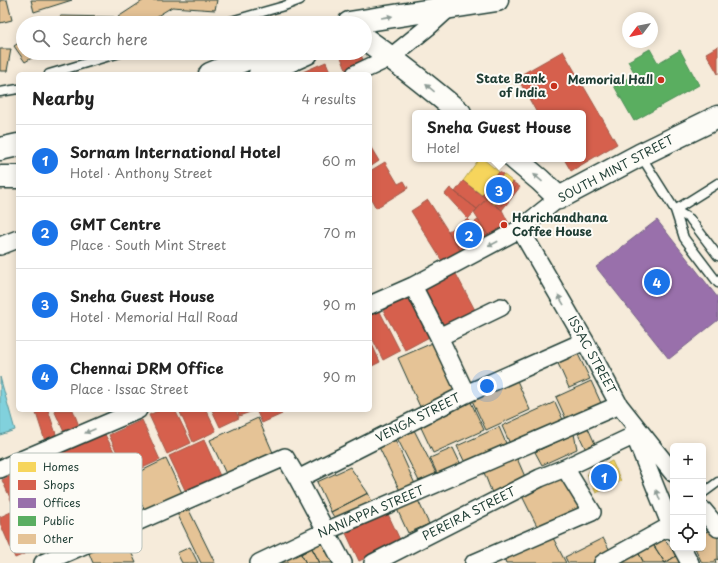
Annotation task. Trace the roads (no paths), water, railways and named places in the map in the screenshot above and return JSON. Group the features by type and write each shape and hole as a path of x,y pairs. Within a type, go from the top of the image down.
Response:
{"main road":[{"path":"372,19 497,0"},
{"path":"372,44 391,57 456,110"},
{"path":"215,72 244,60"},
{"path":"264,72 291,60"},
{"name":"SOUTH MINT STREET","path":"559,198 718,116"},
{"path":"0,149 16,145"},
{"path":"519,162 559,198"},
{"path":"0,177 16,177"}],"street":[{"path":"359,72 391,57 428,27 450,6"},
{"name":"SOUTH MINT STREET","path":"372,304 412,286 520,229 559,198"},
{"name":"ISSAC STREET","path":"520,229 585,341 633,429 648,442 670,469"},
{"path":"0,246 16,240"},
{"path":"412,286 439,337 466,394"},
{"path":"439,337 501,307"},
{"name":"VENGA STREET","path":"298,478 466,394 585,341"},
{"name":"NANIAPPA STREET","path":"259,563 326,531 619,405"},
{"path":"33,453 108,416 128,412"},
{"path":"633,429 670,524"},
{"name":"PEREIRA STREET","path":"373,563 540,478 565,468 633,429"},
{"path":"142,520 285,457 298,478 343,563"},
{"path":"0,469 10,464"},
{"path":"474,563 592,512 565,468"},
{"path":"706,514 718,528"},
{"path":"604,563 670,530"},
{"path":"684,551 690,563"},
{"path":"43,563 66,553"}],"lane":[{"path":"249,16 300,0"},
{"path":"57,72 97,60"},
{"path":"0,92 16,89"},
{"path":"640,155 674,210 684,238 718,283"},
{"path":"674,210 718,183"},
{"path":"674,210 690,219 718,256"},
{"path":"706,491 718,482"}],"water":[{"path":"0,377 15,430 0,435"}],"place":[{"name":"Memorial Hall","path":"661,80"},
{"name":"State Bank of India","path":"554,86"},
{"name":"Sneha Guest House","path":"499,190"},
{"name":"Harichandhana Coffee House","path":"504,225"},
{"name":"GMT Centre","path":"469,235"},
{"name":"Chennai DRM Office","path":"657,282"},
{"name":"Sornam International Hotel","path":"604,477"}]}
